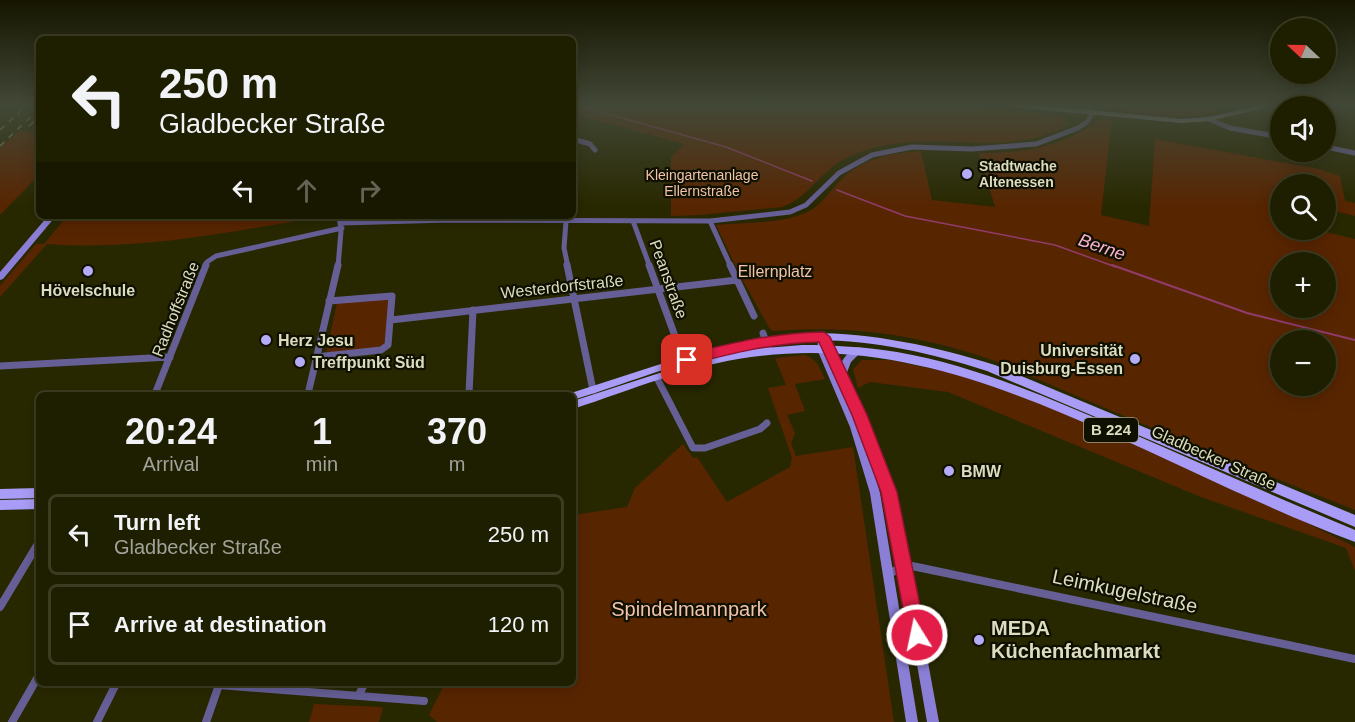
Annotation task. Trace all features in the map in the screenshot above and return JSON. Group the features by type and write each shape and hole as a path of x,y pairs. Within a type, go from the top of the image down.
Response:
{"main road":[{"path":"2,272 49,219"},
{"name":"Gladbecker Straße","path":"576,395 720,350 766,341 825,345 907,345 952,355 991,368 1355,521"},
{"name":"Gladbecker Straße","path":"576,404 722,359 766,341 808,349 825,345 923,360 986,378 1054,405 1355,536"},
{"path":"825,345 825,360 855,427 875,493 912,722"},
{"path":"825,345 842,375 889,492 905,565 933,722"},
{"path":"808,349 825,360"},
{"path":"842,375 847,360 859,350"},
{"path":"870,473 877,473 878,460"},
{"path":"875,493 889,492"},
{"path":"0,494 36,493"},
{"path":"0,505 36,504"}],"street":[{"path":"536,219 710,221 790,212 806,205 839,173 857,162 878,154 912,147 972,149 1036,144 1050,139"},
{"path":"576,140 590,144 595,150"},
{"path":"1336,149 1355,153"},
{"path":"308,392 330,301 342,235 341,223 485,219"},
{"path":"566,221 564,248 593,390"},
{"name":"Peanstraße","path":"633,221 679,346"},
{"path":"710,221 754,316"},
{"name":"Radhoffstraße","path":"156,392 209,260 216,256 341,223"},
{"name":"Westerdorfstraße","path":"391,320 737,280"},
{"path":"316,357 386,348 392,296 330,301"},
{"path":"469,392 472,310"},
{"path":"0,366 170,357"},
{"path":"657,378 693,448 705,448 760,429 767,423"},
{"path":"0,607 36,547"},
{"path":"889,574 905,565"},
{"name":"Leimkugelstraße","path":"905,565 1355,658"},
{"path":"12,722 36,680"},
{"path":"97,722 115,686"},
{"path":"206,722 219,686"},
{"path":"248,686 424,701"},
{"path":"359,694 362,686"}],"green space":[{"path":"10,139 36,139 36,178 0,215 0,148"},
{"name":"Kleingartenanlage Ellernstraße","path":"664,139 1028,139 977,143 906,142 876,147 840,161 797,199 782,207 671,216 671,157 684,144"},
{"name":"Ellernplatz","path":"1066,139 1110,139 1101,215 1149,226 1155,139 1270,160 1270,162 1319,169 1334,174 1270,174 1270,240 1336,240 1336,234 1355,239 1355,510 1209,452 995,361 967,352 913,338 859,331 802,329 773,331 742,279 716,225 777,221 800,215 816,207 844,177 861,165 890,155 921,151 932,200 995,207 979,153 1012,152 1044,146"},
{"path":"1336,175 1340,176 1345,201 1355,203 1355,216 1336,211"},
{"path":"65,219 306,219 186,239 117,245 47,244 0,297 0,286 36,244 44,244"},
{"path":"388,298 391,300 384,345 380,348 326,354 337,303"},
{"name":"Spindelmannpark","path":"805,355 820,368 825,379 795,384 805,411 787,415 795,433 791,443 796,456 853,447 894,722 437,722 429,715 444,686 576,686 576,515 627,507 635,488 683,444 693,458 697,457 727,502 790,467 792,458 768,388 786,385 775,358"},
{"path":"862,360 890,360 985,380 1203,471 1355,547 1355,571 1346,548 1201,497 948,392 870,382 858,388 853,369"},
{"path":"314,704 383,708 379,722 309,722"}],"waterway":[{"name":"Berne","path":"696,139 726,147 812,181"},
{"name":"Berne","path":"837,190 905,216 1055,245 1116,267"},
{"name":"Berne","path":"1112,265 1247,313 1355,340"}],"railway":[{"path":"0,146 8,139"}],"place":[{"name":"Stadtwache Altenessen","path":"967,174"},
{"name":"Hövelschule","path":"88,271"},
{"name":"Herz Jesu","path":"266,340"},
{"name":"Universität Duisburg-Essen","path":"1135,359"},
{"name":"Treffpunkt Süd","path":"300,362"},
{"name":"BMW","path":"949,471"},
{"name":"MEDA Küchenfachmarkt","path":"979,640"}],"route":[{"path":"687,360 751,343 785,338 824,337 860,415 889,492 899,532 917,635"}]}
